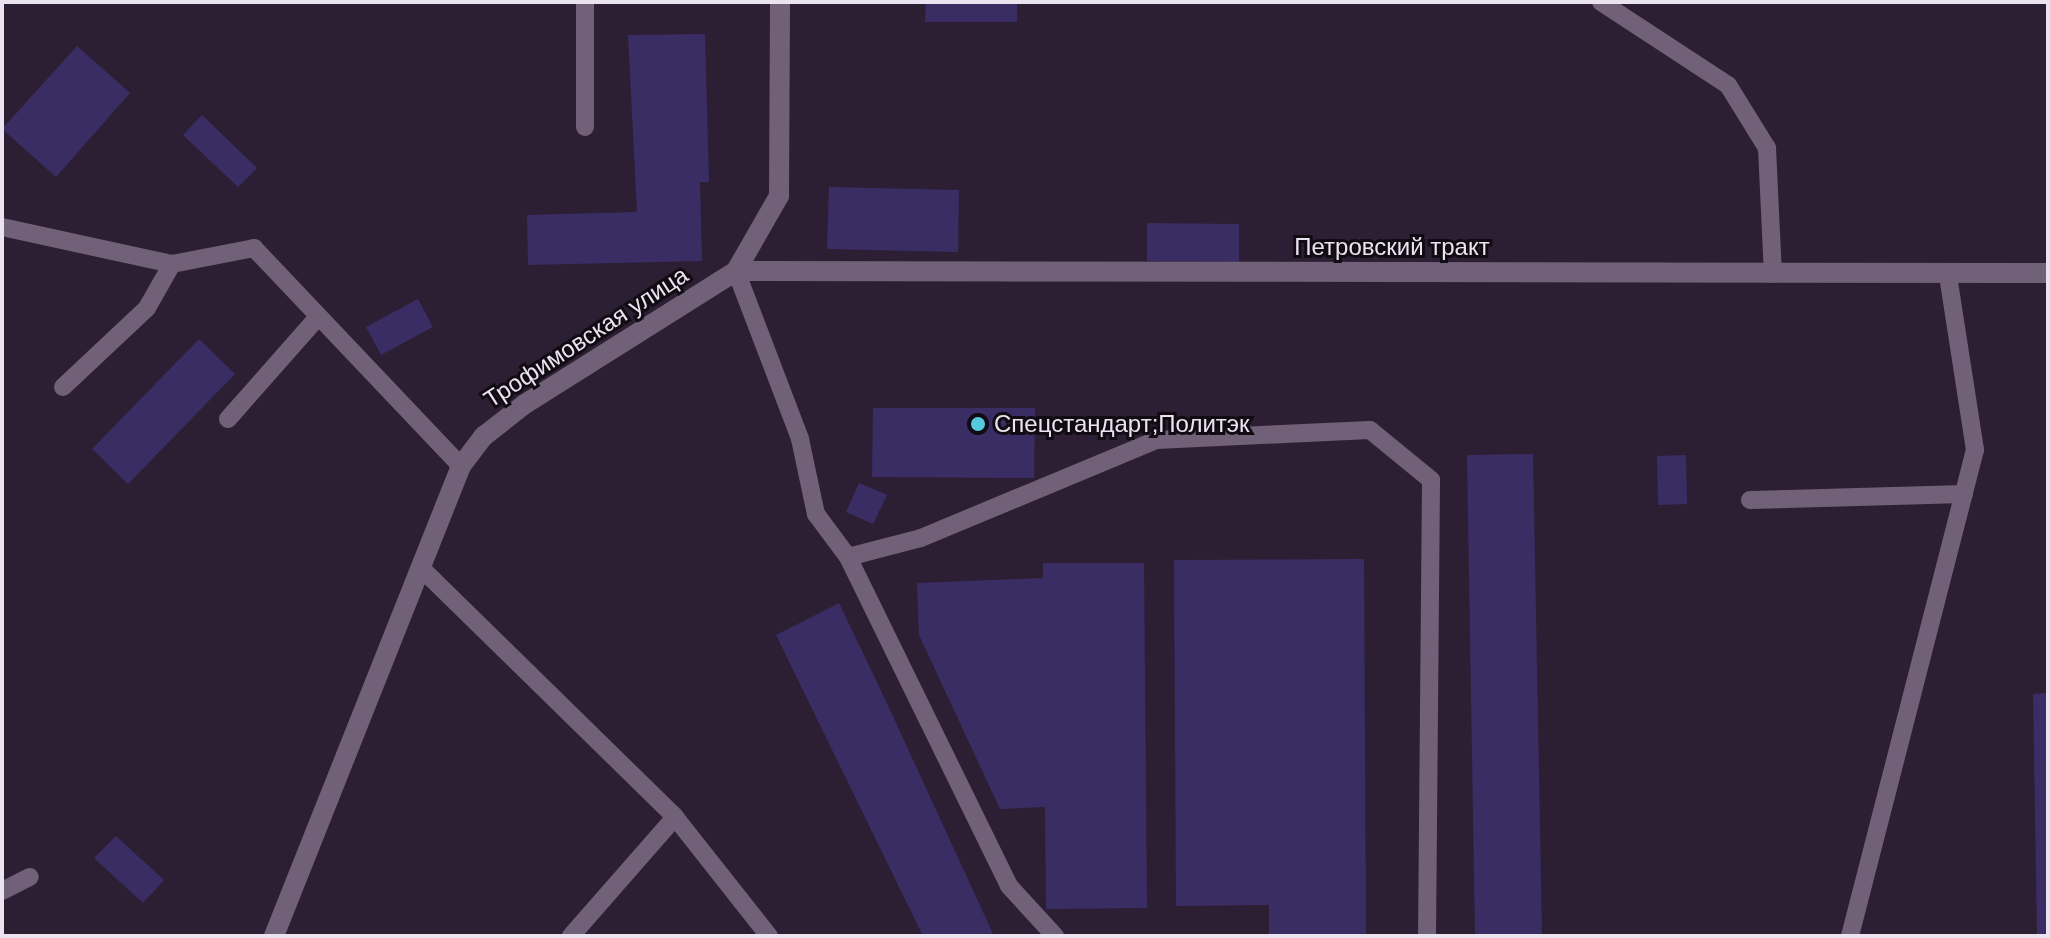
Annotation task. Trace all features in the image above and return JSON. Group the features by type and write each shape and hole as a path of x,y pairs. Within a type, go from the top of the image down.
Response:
{"street":[{"name":"Трофимовская улица","path":"276,936 461,466 484,436 525,404 736,271 779,196 780,2"},
{"name":"Петровский тракт","path":"736,271 2048,273"}],"lane":[{"path":"585,2 585,127"},
{"path":"1601,2 1728,85 1767,148 1773,274"},
{"path":"2,227 172,264 254,248 317,318 461,466"},
{"path":"63,387 147,308 172,264"},
{"path":"736,271 800,439 816,514 848,557 1009,886 1055,936"},
{"path":"1850,936 1975,450 1948,275"},
{"path":"228,419 317,318"},
{"path":"848,557 921,538 1156,440 1370,430 1431,480 1427,936"},
{"path":"1750,500 1964,494"},
{"path":"420,567 675,817 769,936"},
{"path":"571,936 675,817"},
{"path":"2,891 30,877"}],"building":[{"path":"926,2 1017,2 1017,22 925,22"},
{"path":"705,34 709,182 700,182 702,261 528,265 527,215 637,212 628,35"},
{"path":"77,46 130,93 56,177 2,129"},
{"path":"202,115 257,168 238,187 183,135"},
{"path":"829,187 959,190 958,252 827,249"},
{"path":"1147,223 1239,224 1239,262 1147,261"},
{"path":"418,299 433,327 381,355 366,327"},
{"path":"199,339 235,374 128,484 92,449"},
{"path":"873,408 1035,408 1034,478 872,477"},
{"path":"1533,454 1542,936 1475,936 1467,455"},
{"path":"1686,455 1687,504 1658,505 1657,456"},
{"path":"859,483 887,495 873,524 846,512"},
{"path":"1364,559 1366,936 1269,936 1269,905 1176,906 1174,560"},
{"path":"1043,563 1144,563 1147,908 1046,909 1045,807 1000,809 919,635 917,583 1043,578"},
{"path":"839,603 994,936 923,936 776,635"},
{"path":"2048,693 2048,936 2037,936 2033,694"},
{"path":"116,836 164,880 143,903 94,858"}],"place":[{"name":"Спецстандарт;Политэк","path":"978,424"}]}
